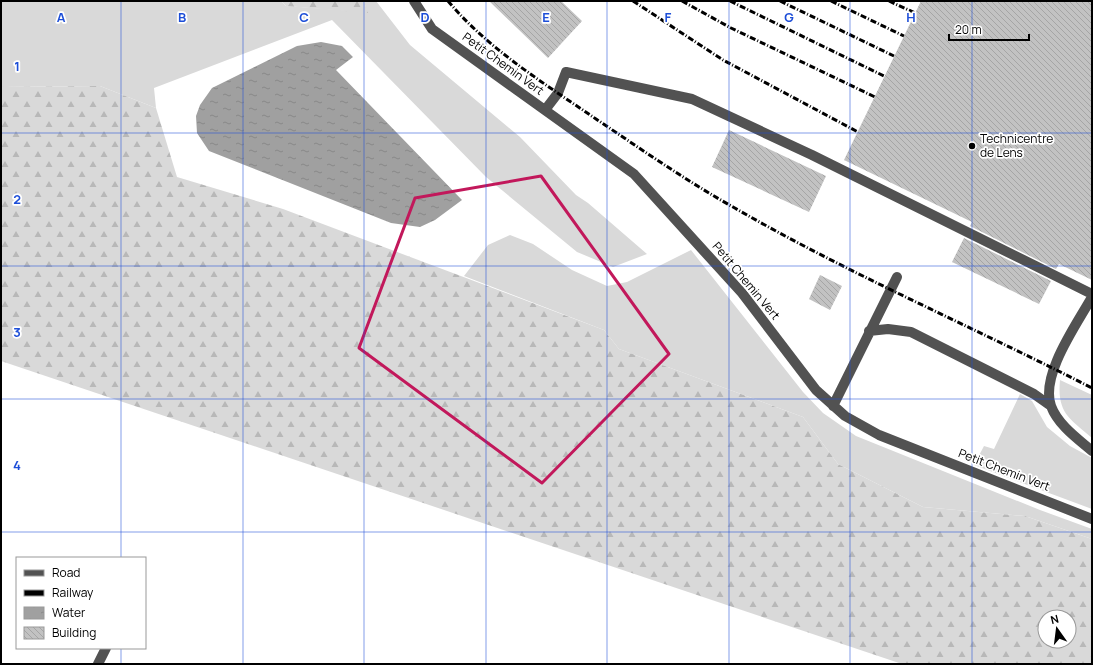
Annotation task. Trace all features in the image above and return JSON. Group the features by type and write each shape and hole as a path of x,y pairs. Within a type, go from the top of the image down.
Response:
{"street":[{"name":"Petit Chemin Vert","path":"414,1 432,29 634,174 742,293 816,390 845,416 879,436 1092,519"},
{"path":"545,110 558,93 566,72 692,99 812,155 1092,294"},
{"path":"833,406 897,277"},
{"path":"1051,406 1048,390 1052,368 1092,297"},
{"path":"869,332 888,329 910,332 1034,394 1051,406 1067,429 1092,451"},
{"path":"98,664 106,649"}],"highlighted area":[{"path":"541,176 669,354 542,483 359,348 415,198"}],"green space":[{"path":"1,1 281,1 286,6 367,12 364,1 376,1 410,45 520,137 576,195 588,203 647,254 613,267 577,252 486,177 332,20 154,88 156,108 100,86 1,87"},
{"path":"281,1 364,1 368,13 286,6"},
{"path":"100,86 156,108 177,177 283,209 604,330 619,349 803,417 838,464 923,507 1025,516 1092,539 1092,664 902,664 1,361 1,87"},
{"path":"510,235 533,244 572,270 607,286 627,282 691,250 803,392 823,413 856,436 1040,510 1092,529 1092,539 1025,516 923,507 838,464 803,417 619,349 604,330 464,276 488,245"},
{"path":"1060,380 1092,395 1092,438 1066,414 1060,400"},
{"path":"1020,394 1032,401 1047,427 1070,446 1092,458 1092,509 974,465 984,446 994,449"}],"water":[{"path":"321,42 342,46 353,57 336,70 462,200 435,220 420,227 391,223 209,151 197,133 196,116 200,105 212,88 297,46"}],"building":[{"path":"489,1 561,1 582,21 548,58"},
{"name":"Technicentre de Lens","path":"921,1 1092,1 1092,280 1059,264 1056,269 970,226 972,222 844,160"},
{"path":"729,130 826,176 809,212 712,167"},
{"path":"964,238 1051,281 1039,304 952,262"},
{"path":"820,275 842,286 830,310 809,299"}],"railway":[{"path":"448,1 481,35 518,65 646,153 715,197 777,232 866,278 1092,388"},
{"path":"633,1 723,60 858,132"},
{"path":"682,1 731,28 875,97"},
{"path":"730,1 884,76"},
{"path":"780,1 894,56"},
{"path":"831,1 904,36"},
{"path":"889,1 915,13"}],"place":[{"name":"Technicentre de Lens","path":"972,146"}]}
